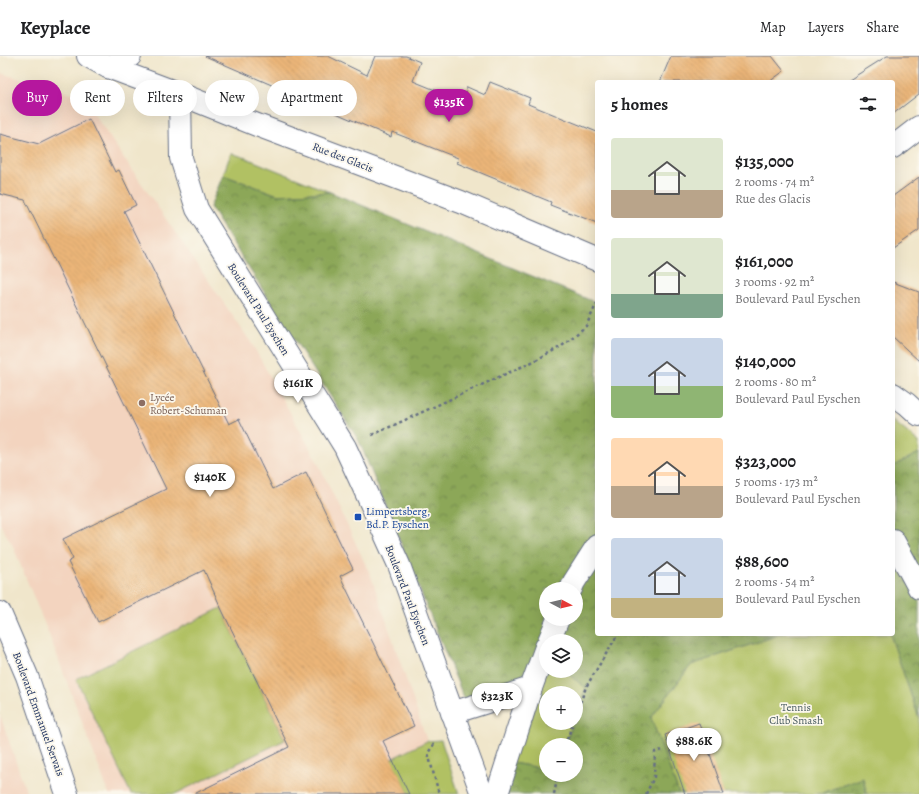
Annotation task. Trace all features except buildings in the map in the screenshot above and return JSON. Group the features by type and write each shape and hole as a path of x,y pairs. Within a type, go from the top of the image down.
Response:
{"street":[{"name":"Rue des Glacis","path":"88,56 108,67 143,80"},
{"path":"108,67 130,56"},
{"name":"Rue des Glacis","path":"197,101 264,128 461,202 595,259"},
{"name":"Boulevard Paul Eyschen","path":"181,116 182,158 197,209 345,447 399,565 482,794"},
{"path":"895,145 919,127"},
{"path":"895,395 919,414"},
{"path":"895,544 919,588"},
{"path":"574,582 595,549"},
{"name":"Boulevard Emmanuel Servais","path":"0,613 27,676 67,794"},
{"path":"497,794 539,666"},
{"path":"452,713 531,688"}],"path":[{"path":"345,447 532,362 562,346 586,326 595,307"},
{"path":"583,696 586,688 617,636"},
{"path":"646,794 654,776 655,752 663,750"},
{"path":"554,794 557,782"}],"shaded area":[{"name":"Lycée Robert-Schuman","path":"0,73 24,80 12,80 12,116 62,116 62,91 70,93 70,116 95,116 252,344 317,461 371,576 427,741 391,759 409,794 109,794 52,642 12,544 0,524"},
{"path":"0,715 27,794 0,794"}],"green space":[{"path":"231,153 330,192 278,195 223,175"},
{"path":"223,175 278,195 330,192 595,302 595,636 775,636 691,665 651,718 679,794 497,794 507,762 539,768 539,782 583,782 583,738 568,738 570,730 583,730 583,696 586,688 573,678 583,678 583,634 539,634 539,663 531,688 468,708 359,441 210,207"},
{"path":"895,423 919,442 919,453 895,465"},
{"path":"919,453 919,718 891,636 895,636 895,465"},
{"path":"221,608 285,740 175,794 131,794 76,679"},
{"name":"Tennis Club Smash","path":"775,636 891,636 919,718 919,794 867,794 862,779 818,794 679,794 651,718 691,665"},
{"path":"543,678 574,678 586,687 583,695 583,686 540,686"},
{"path":"539,687 539,730 570,730 568,738 539,738 539,768 507,762"},
{"path":"441,740 459,794 409,794 391,759 427,741"},
{"path":"863,778 867,794 818,794"}],"place":[{"name":"Lycée Robert-Schuman","path":"142,403"},
{"name":"Limpertsberg, Bd.P. Eyschen","path":"358,517"}]}
